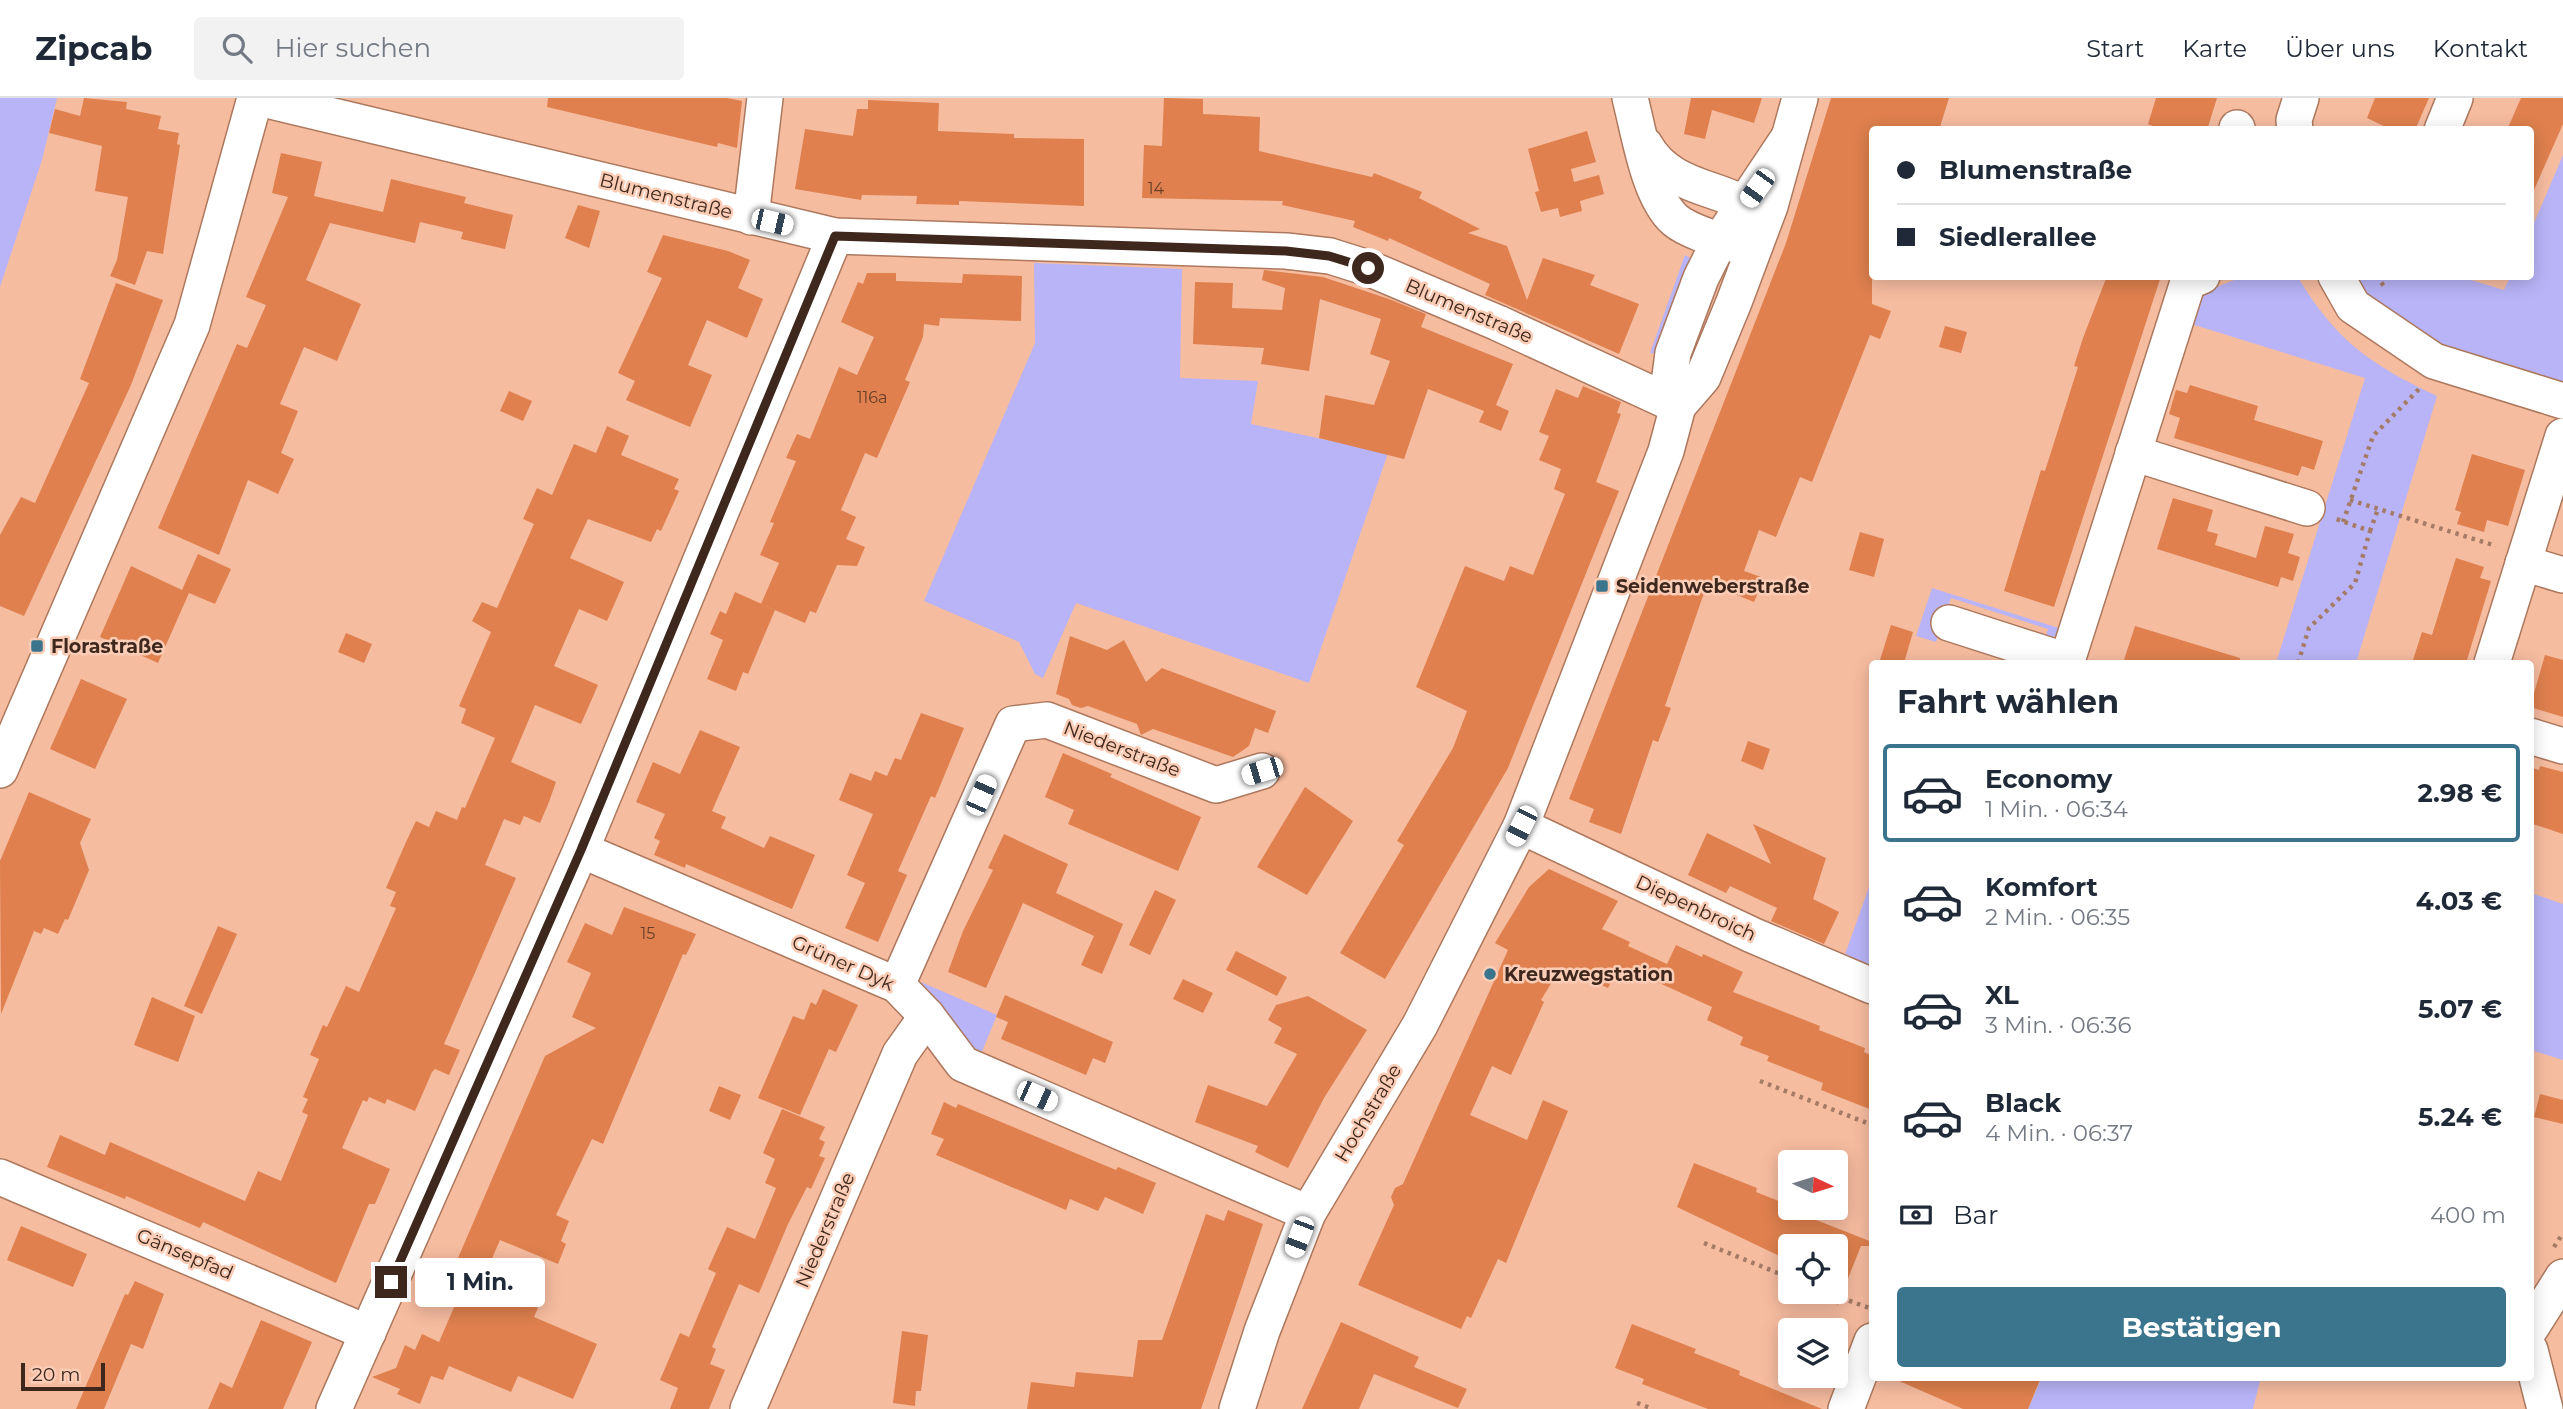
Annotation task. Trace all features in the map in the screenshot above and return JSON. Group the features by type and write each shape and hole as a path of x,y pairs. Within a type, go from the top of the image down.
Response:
{"street":[{"name":"Blumenstraße","path":"257,98 835,236 1286,251 1329,256 1487,318 1678,406"},
{"path":"0,770 192,325 257,98"},
{"path":"751,217 765,98"},
{"path":"1630,98 1654,186 1664,207 1680,224 1719,242 1743,243 1787,140 1800,98"},
{"path":"2295,126 2301,98"},
{"path":"2444,126 2455,98"},
{"path":"1641,139 1657,164 1667,172 1754,217"},
{"path":"1678,406 1703,377 1754,217"},
{"path":"334,1409 581,850 835,236"},
{"path":"1678,406 1670,376 1673,353 1701,278 1719,242"},
{"path":"2068,660 2133,453 2192,280"},
{"path":"2338,280 2353,306 2434,361 2563,401"},
{"name":"Hochstraße","path":"1237,1409 1262,1331 1308,1213 1420,1025 1521,826 1666,451 1678,406"},
{"path":"2493,660 2563,436"},
{"path":"2133,453 2307,508"},
{"path":"2524,559 2563,575"},
{"path":"1949,623 2061,660"},
{"name":"Niederstraße","path":"897,985 1013,724 1047,720 1216,785 1262,771"},
{"path":"2534,737 2563,746"},
{"name":"Diepenbroich","path":"1521,826 1752,934 1869,985"},
{"name":"Grüner Dyk","path":"581,850 897,985 927,1016 963,1064 1308,1213"},
{"name":"Niederstraße","path":"748,1409 900,1054 927,1016"},
{"name":"Gänsepfad","path":"0,1177 368,1333"},
{"path":"2534,1323 2563,1277"},
{"path":"1846,1409 1869,1349"},
{"path":"2534,1365 2546,1409"}],"path":[{"path":"2379,280 2390,293"},
{"path":"2370,531 2343,522 2373,436 2418,392 2434,361"},
{"path":"2350,500 2524,559"},
{"path":"2299,660 2309,628 2355,583 2378,509"},
{"path":"1760,1081 1869,1124"},
{"path":"1704,1243 1778,1273"},
{"path":"1848,1301 1869,1309"},
{"path":"1637,1403 1653,1409"}],"shaded area":[{"path":"0,98 57,98 42,160 0,287"},
{"path":"2563,155 2563,386 2474,360 2422,337 2397,321 2355,280 2471,280 2504,290 2509,280 2534,280 2534,223"},
{"path":"1685,255 1690,258 1690,282 1664,355 1650,353"},
{"path":"1034,263 1182,269 1180,378 1258,381 1251,424 1388,453 1309,683 1076,603 1043,678 1035,674 1019,642 924,601 1035,343"},
{"path":"2234,280 2300,280 2326,318 2357,348 2393,373 2437,396 2357,660 2277,660 2365,378 2188,323 2202,298"},
{"path":"1932,588 2062,629 2060,634 2045,640 2048,629 1951,598 1936,642 1916,636"},
{"path":"1869,887 1869,968 1844,957"},
{"path":"2534,894 2563,904 2563,1060 2534,1051"},
{"path":"921,982 997,1015 981,1054 957,1031"},
{"path":"2040,1381 2260,1381 2253,1409 2028,1409"}],"building":[{"path":"84,98 127,102 126,109 161,116 158,129 179,133 177,144 180,145 163,254 147,251 135,285 110,276 117,260 128,197 95,191 102,146 49,133 55,109 80,116"},
{"path":"548,98 727,98 742,101 737,148 718,143 717,147 547,107"},
{"path":"1164,98 1203,99 1203,114 1260,117 1259,151 1372,177 1374,173 1422,192 1419,198 1480,229 1468,233 1507,246 1527,300 1543,258 1595,275 1590,285 1639,304 1619,354 1485,295 1490,284 1389,238 1388,241 1353,227 1355,221 1282,205 1283,201 1142,198 1144,145 1162,146"},
{"path":"1691,98 1762,98 1754,123 1712,110 1705,139 1684,134"},
{"path":"1831,98 1949,98 1940,126 1869,126 1869,280 1872,280 1872,304 1891,311 1880,339 1870,335 1812,482 1800,477 1776,537 1759,530 1744,571 1764,578 1754,602 1715,586 1712,592 1705,590 1665,706 1671,708 1658,742 1653,740 1621,834 1589,822 1594,809 1569,799 1786,243"},
{"path":"2156,98 2217,98 2208,126 2148,124"},
{"path":"2375,98 2429,98 2417,126 2384,126 2367,118"},
{"path":"2521,98 2563,98 2563,124 2534,190 2534,126 2509,126"},
{"path":"868,100 939,103 938,131 1014,134 1014,138 1084,139 1084,206 959,201 959,205 916,204 917,196 862,195 861,200 795,189 805,129 853,136 857,109 868,109"},
{"path":"1587,131 1596,162 1571,169 1574,182 1599,175 1604,194 1580,201 1582,211 1560,217 1558,208 1541,212 1535,192 1539,191 1528,149"},
{"path":"281,153 322,162 314,196 383,212 391,179 466,197 464,203 513,215 505,249 461,239 463,232 420,222 415,243 330,223 306,280 361,304 337,361 304,347 280,404 298,411 281,453 294,459 278,494 248,480 219,555 158,528 237,344 247,348 266,305 246,297 288,197 272,193"},
{"path":"578,205 600,211 589,248 565,238"},
{"path":"663,235 728,251 750,260 738,288 763,299 747,338 707,320 688,365 712,375 690,427 626,400 635,381 618,373 662,278 647,272"},
{"path":"1264,270 1323,277 1389,299 1426,314 1421,327 1513,364 1496,405 1509,411 1501,431 1479,422 1484,411 1428,389 1404,459 1319,438 1325,395 1374,405 1390,361 1370,354 1381,319 1320,299 1309,371 1261,364 1264,348 1193,344 1195,282 1233,283 1232,308 1282,310 1285,288 1262,280"},
{"path":"867,273 896,273 896,281 962,283 963,274 1022,276 1021,321 940,318 939,326 924,324 923,337 905,380 910,382 877,458 865,453 841,510 856,517 846,539 865,547 857,566 837,565 816,613 810,611 805,623 761,604 779,563 760,555 774,523 770,522 796,461 786,458 797,434 810,439 839,367 857,375 874,337 841,322 858,282 863,284"},
{"path":"2105,280 2160,280 2054,607 2004,591 2041,470 2045,471 2078,367 2074,366"},
{"path":"116,283 163,300 131,385 24,616 0,606 0,535 21,497 35,503 89,383 80,379"},
{"path":"1945,326 1967,332 1961,353 1939,347"},
{"path":"2190,385 2258,406 2254,420 2323,441 2314,470 2302,466 2298,476 2174,438 2180,418 2169,414 2176,390 2187,393"},
{"path":"1583,386 1621,402 1617,413 1621,414 1596,482 1619,491 1508,768 1385,979 1340,953 1404,845 1397,841 1453,748 1467,711 1416,687 1465,566 1504,581 1510,566 1533,575 1565,494 1554,489 1561,469 1539,460 1549,436 1539,432 1556,389 1578,398"},
{"path":"509,391 532,401 523,421 500,411"},
{"path":"607,426 629,436 621,455 679,479 674,489 679,491 661,531 657,529 651,542 588,519 570,558 624,582 607,621 579,609 554,666 598,685 581,724 535,705 511,762 556,782 540,823 524,816 520,825 504,819 485,865 516,878 444,1044 460,1050 449,1075 435,1069 432,1072 415,1111 387,1099 385,1104 369,1097 367,1102 363,1100 342,1148 390,1169 375,1204 369,1204 336,1283 203,1222 200,1228 126,1196 125,1199 47,1167 60,1135 105,1155 110,1142 245,1201 258,1171 281,1181 308,1115 302,1112 308,1099 303,1097 319,1059 310,1055 323,1025 327,1027 346,986 359,992 396,908 390,906 396,892 386,888 416,821 429,827 436,811 457,820 462,807 465,808 495,738 461,723 466,709 459,706 491,632 472,621 482,602 497,608 534,524 523,519 537,488 552,495 574,444 596,453"},
{"path":"2472,454 2525,470 2508,526 2487,520 2484,532 2457,524 2461,512 2455,510"},
{"path":"2173,498 2213,510 2207,531 2218,534 2215,545 2256,558 2265,526 2294,534 2288,553 2300,557 2293,581 2281,577 2278,587 2157,549"},
{"path":"1860,532 1884,539 1874,577 1849,570"},
{"path":"198,554 231,569 215,604 189,593 158,663 100,637 131,566 182,590"},
{"path":"2456,558 2484,567 2480,578 2491,581 2467,660 2413,660 2422,632 2432,635"},
{"path":"735,592 775,610 748,674 743,672 736,691 707,679 723,640 710,634 720,611 726,614"},
{"path":"1891,625 1913,632 1905,660 1880,660"},
{"path":"2135,626 2240,658 2240,660 2124,660"},
{"path":"346,633 372,644 364,663 338,652"},
{"path":"1070,636 1107,650 1124,640 1146,682 1162,668 1276,711 1268,733 1255,728 1249,746 1233,757 1153,729 1141,735 1137,724 1088,706 1081,708 1072,705 1069,699 1056,694"},
{"path":"2545,655 2563,660 2563,717 2534,708 2534,693"},
{"path":"81,679 127,699 95,769 50,749"},
{"path":"921,713 964,728 935,798 931,796 898,871 907,875 878,942 845,928 865,883 847,875 873,814 839,800 850,773 871,781 875,771 887,776 895,758 901,760"},
{"path":"700,730 740,747 712,811 726,817 721,828 764,848 770,836 815,855 792,909 686,864 685,868 654,855 660,841 654,838 665,814 636,802 653,762 680,774"},
{"path":"1748,741 1770,749 1763,770 1741,761"},
{"path":"1063,753 1201,817 1178,871 1068,824 1074,810 1045,797"},
{"path":"2540,766 2563,772 2563,834 2534,824 2534,768 2539,770"},
{"path":"1305,787 1353,821 1307,895 1257,867"},
{"path":"29,792 91,819 80,843 89,870 68,920 65,919 58,934 44,928 41,934 34,931 1,1014 0,861"},
{"path":"1753,824 1826,858 1813,899 1839,912 1824,944 1771,921 1777,908 1730,886 1726,893 1688,875 1707,833 1771,864"},
{"path":"1004,834 1068,864 1056,893 1123,924 1102,974 1081,965 1094,936 1023,903 986,988 948,972 963,931 993,870 988,868"},
{"path":"1549,869 1618,901 1602,929 1630,942 1628,946 1667,964 1676,945 1702,957 1703,954 1743,972 1733,992 1820,1026 1819,1030 1865,1048 1864,1052 1869,1054 1869,1109 1821,1090 1823,1083 1767,1061 1769,1056 1740,1045 1743,1037 1707,1020 1712,1007 1633,971 1628,983 1614,976 1608,988 1561,967 1541,1000 1544,1002 1511,1075 1492,1066 1470,1115 1527,1140 1543,1100 1568,1111 1506,1263 1498,1259 1471,1318 1467,1316 1461,1329 1358,1285 1394,1205 1391,1197 1395,1188 1403,1184 1508,950 1495,943 1529,887"},
{"path":"1155,890 1176,900 1150,955 1129,945"},
{"path":"624,907 696,934 686,955 683,954 603,1144 592,1139 556,1215 569,1221 561,1241 566,1244 558,1264 500,1240 487,1270 458,1258 545,1056 596,1028 572,1017 591,973 567,962 585,923 612,935"},
{"path":"218,926 237,934 202,1014 184,1006"},
{"path":"1236,951 1287,977 1277,996 1226,970"},
{"path":"1183,979 1213,993 1203,1013 1173,999"},
{"path":"823,989 858,1005 836,1052 829,1049 800,1115 758,1098 793,1016 804,1020 811,1002 816,1005"},
{"path":"1005,995 1113,1042 1105,1063 1093,1058 1086,1075 1001,1039 1008,1022 996,1017"},
{"path":"1308,996 1367,1030 1324,1098 1288,1168 1255,1152 1258,1146 1195,1122 1208,1085 1267,1106 1297,1054 1274,1043 1282,1028 1268,1020 1276,1005"},
{"path":"152,997 195,1016 178,1062 134,1045"},
{"path":"719,1086 741,1095 730,1120 709,1111"},
{"path":"2540,1094 2563,1100 2563,1124 2534,1117"},
{"path":"944,1102 956,1108 958,1104 1116,1170 1118,1167 1156,1183 1143,1214 1105,1197 1098,1211 1070,1199 1066,1210 936,1155 944,1139 931,1134"},
{"path":"782,1109 825,1127 819,1139 825,1142 819,1156 825,1158 811,1189 807,1187 788,1224 759,1293 739,1284 712,1347 716,1349 710,1364 725,1370 709,1409 670,1409 678,1388 660,1380 680,1333 689,1337 716,1273 708,1269 727,1227 755,1239 776,1188 765,1183 775,1159 763,1153"},
{"path":"1694,1163 1757,1188 1756,1192 1778,1201 1778,1220 1816,1220 1869,1241 1869,1246 1861,1246 1848,1278 1848,1234 1778,1234 1778,1255 1677,1207"},
{"path":"1228,1210 1263,1224 1201,1409 1027,1409 1031,1382 1074,1387 1076,1372 1133,1377 1138,1340 1162,1340 1206,1214 1224,1221"},
{"path":"21,1226 87,1254 73,1287 7,1260"},
{"path":"467,1277 538,1308 534,1317 597,1344 573,1399 518,1376 511,1392 449,1366 443,1380 431,1376 420,1404 397,1394 400,1389 372,1377 396,1368 405,1345 415,1350 422,1334 439,1342"},
{"path":"135,1281 164,1294 143,1349 131,1344 104,1409 76,1409 125,1294 128,1295"},
{"path":"261,1320 312,1342 283,1409 208,1409 220,1382 232,1388"},
{"path":"1341,1322 1419,1357 1414,1367 1467,1389 1458,1408 1374,1374 1359,1409 1302,1409"},
{"path":"1632,1324 1696,1349 1694,1353 1740,1371 1739,1375 1822,1409 1708,1409 1642,1384 1644,1379 1615,1368"},
{"path":"902,1331 928,1335 921,1391 916,1391 915,1406 893,1403"},
{"path":"1899,1381 2039,1381 2028,1409 1963,1409"}],"place":[{"name":"Seidenweberstraße","path":"1602,586"},
{"name":"Florastraße","path":"37,646"},
{"name":"Kreuzwegstation","path":"1490,974"}],"route":[{"path":"391,1282 581,850 835,236 1286,251 1329,256 1368,268"}]}
